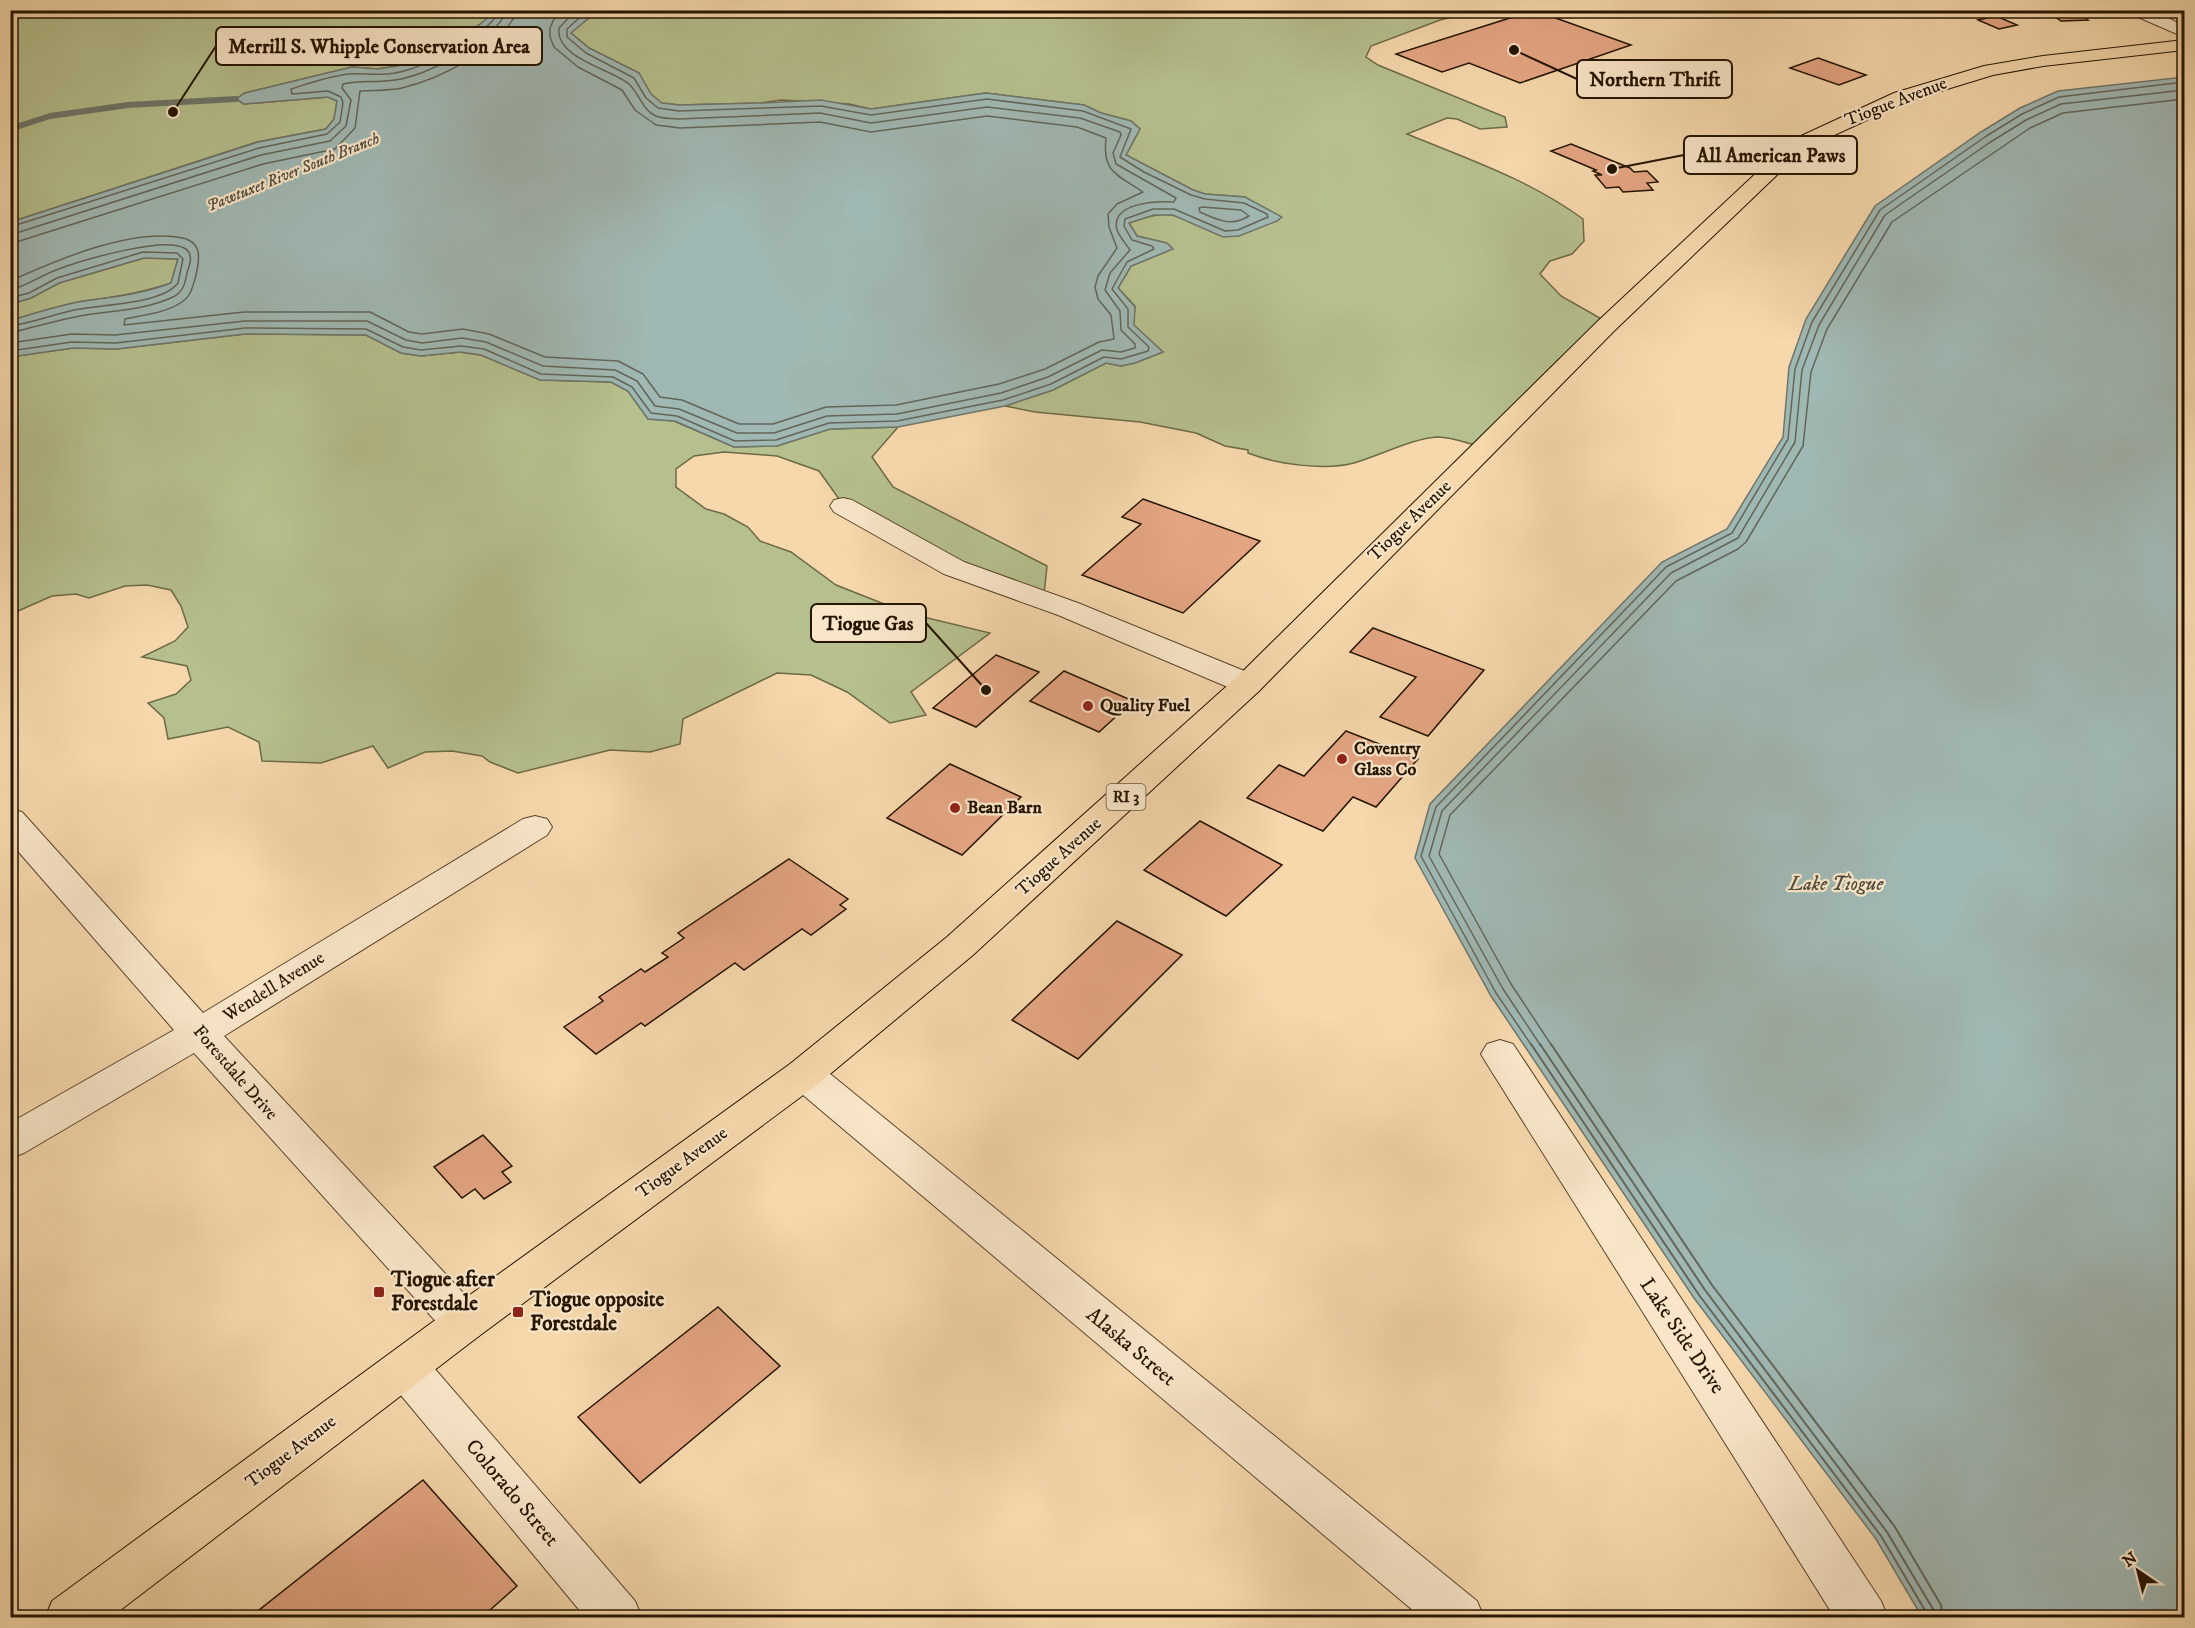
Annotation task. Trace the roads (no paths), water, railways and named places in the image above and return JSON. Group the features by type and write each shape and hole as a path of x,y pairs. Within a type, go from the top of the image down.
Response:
{"main road":[{"name":"Tiogue Avenue","path":"69,1617 804,1074 960,946 1248,684 1255,674 1511,423 1606,326 1773,168 1808,140 1901,97 1990,70 2043,61 2184,45"}],"street":[{"path":"2137,10 2184,32"},
{"path":"843,506 954,568 1068,609 1248,684"},
{"name":"Forestdale Drive","path":"10,820 296,1143 464,1323"},
{"name":"Wendell Avenue","path":"10,1142 199,1033 535,827"},
{"name":"Lake Side Drive","path":"1500,1054 1864,1617"},
{"name":"Alaska Street","path":"804,1074 1150,1363 1460,1617"},
{"name":"Colorado Street","path":"406,1368 618,1617"}],"water":[{"name":"Pawtuxet River South Branch","path":"497,10 597,11 571,33 589,48 639,73 651,94 662,103 679,105 821,100 871,109 986,93 1084,105 1101,113 1131,121 1140,129 1126,155 1193,190 1205,194 1245,197 1282,217 1239,236 1223,237 1173,215 1154,215 1129,223 1137,236 1167,243 1173,249 1131,266 1118,288 1135,307 1134,325 1163,352 1121,366 1106,363 1053,390 1005,406 898,427 830,429 777,446 734,447 675,421 648,419 628,391 611,382 540,380 481,355 460,352 421,356 401,353 366,335 245,334 116,349 73,348 11,357 11,320 65,305 139,292 171,283 178,259 144,258 59,283 31,298 11,304 11,222 258,142 326,129 334,119 337,101 328,97 244,104 236,99 245,93 352,67 377,69 398,66 426,56 479,25"},
{"name":"Lake Tiogue","path":"2184,77 2184,1617 1922,1617 1876,1539 1694,1298 1491,996 1415,858 1430,804 1662,562 1727,529 1783,437 1789,367 1806,319 1875,206 1981,132 2020,108 2058,91"}],"waterway":[{"path":"10,129 50,116 128,105 236,99"}],"place":[{"name":"Northern Thrift","path":"1514,50"},
{"name":"Merrill S. Whipple Conservation Area","path":"173,112"},
{"name":"All American Paws","path":"1612,169"},
{"name":"Tiogue Gas","path":"986,690"},
{"name":"Quality Fuel","path":"1088,706"},
{"name":"Coventry Glass Co","path":"1342,759"},
{"name":"Bean Barn","path":"955,808"},
{"name":"Tiogue after Forestdale","path":"379,1292"},
{"name":"Tiogue opposite Forestdale","path":"518,1312"}]}
